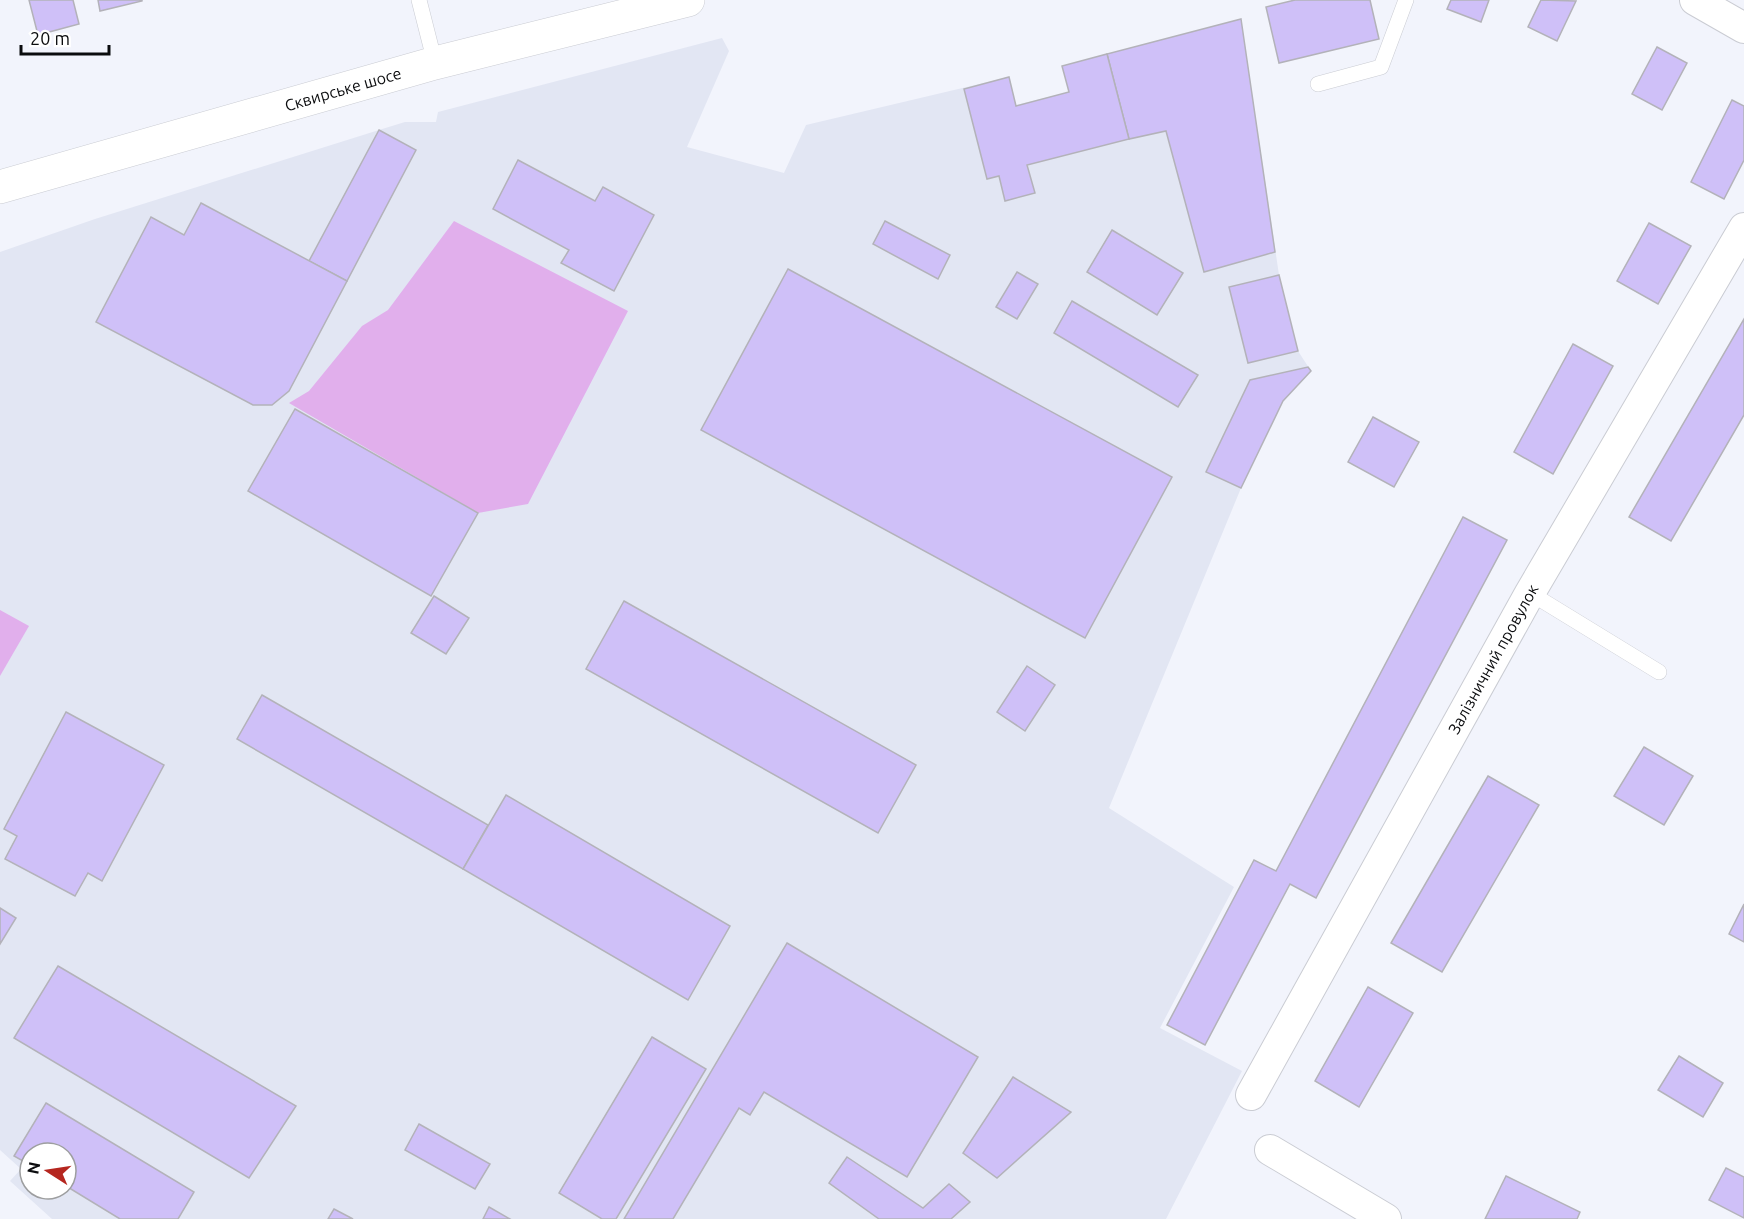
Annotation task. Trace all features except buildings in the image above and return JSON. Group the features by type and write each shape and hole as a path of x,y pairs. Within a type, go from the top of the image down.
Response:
{"main road":[{"name":"Сквирське шосе","path":"0,186 435,63 688,0"}],"street":[{"path":"1695,0 1744,28"},
{"name":"Залізничний провулок","path":"1251,1095 1530,593 1744,228"},
{"path":"1270,1150 1386,1219"}],"lane":[{"path":"419,0 435,63"},
{"path":"1318,84 1381,67 1406,0"},
{"path":"1530,593 1659,672"}],"shaded area":[{"path":"1241,19 1279,275 1298,351 1311,371 1283,401 1241,488 1109,808 1234,887 1160,1028 1242,1071 1166,1219 52,1219 32,1201 78,1201 78,1141 18,1141 18,1166 0,1150 0,252 95,219 405,122 436,122 438,112 722,38 729,51 687,147 784,173 806,125 1009,77 1016,105 1069,92 1062,66"},
{"path":"454,221 628,311 528,504 478,513 289,403 309,391 362,326 388,310"},
{"path":"0,610 29,626 0,676"},
{"path":"18,1172 18,1188 10,1181"}]}
